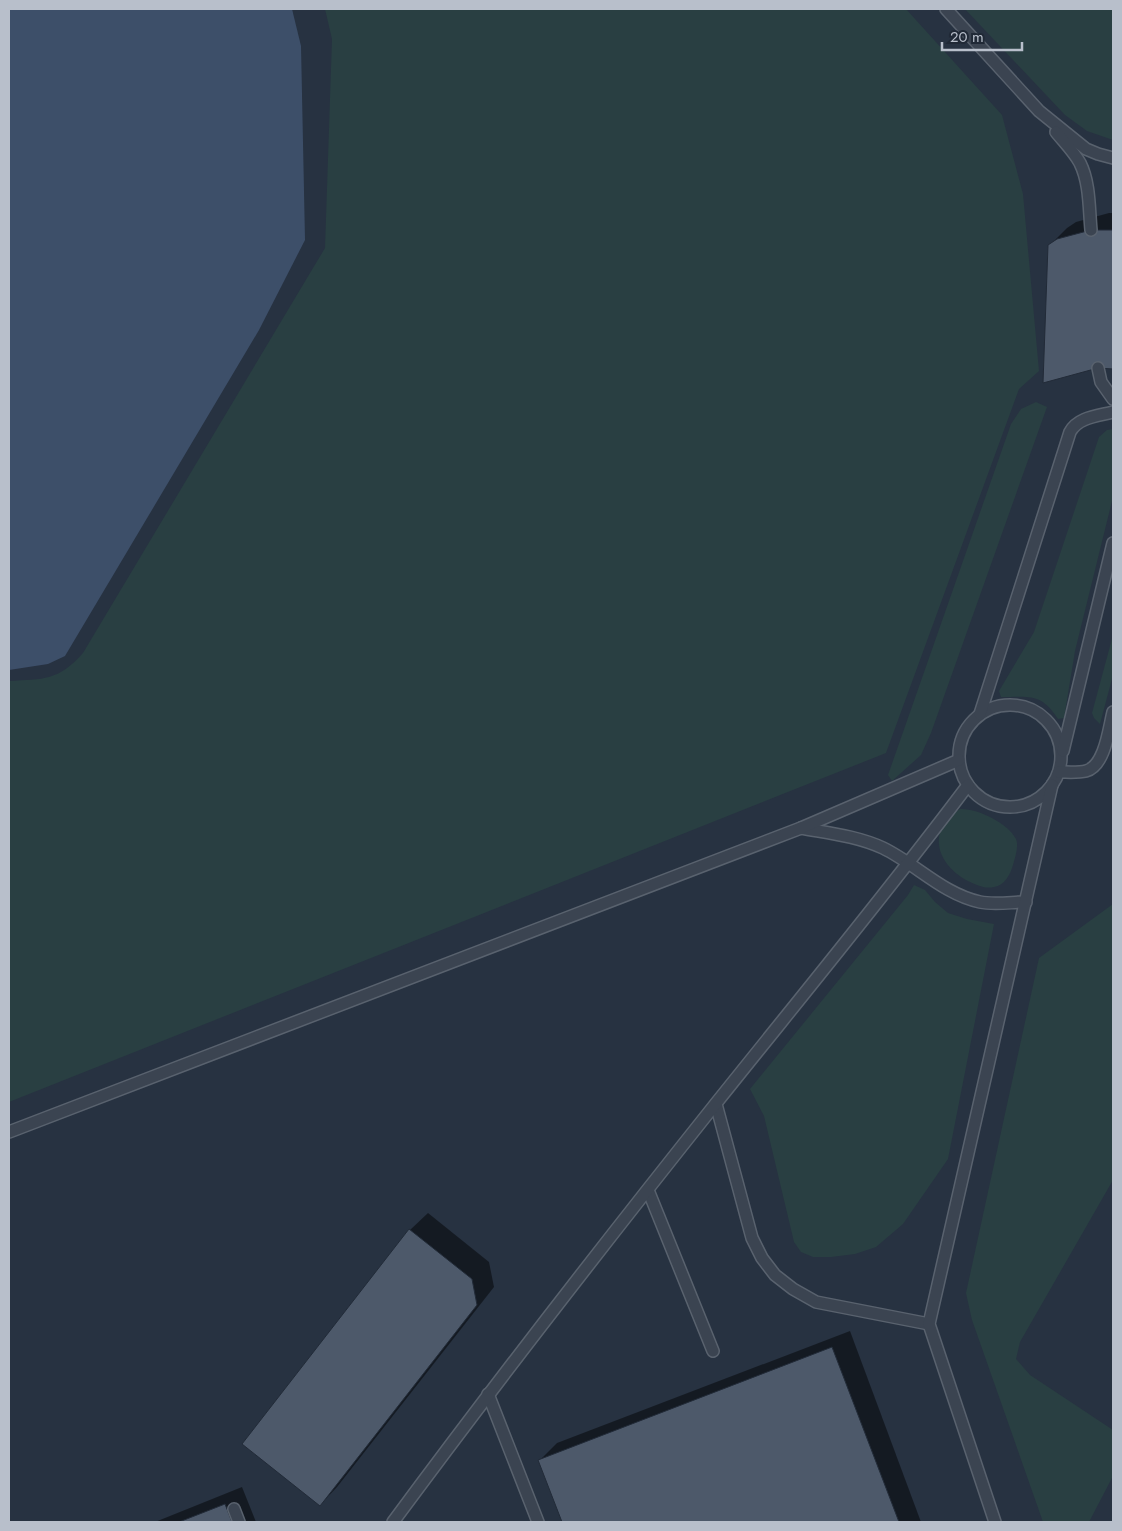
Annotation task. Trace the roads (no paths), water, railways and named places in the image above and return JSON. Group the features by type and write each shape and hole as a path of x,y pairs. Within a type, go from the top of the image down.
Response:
{"lane":[{"path":"946,9 1039,111 1076,155 1086,178 1091,230"},
{"path":"1039,111 1086,149 1113,158"},
{"path":"1098,368 1101,382 1113,399"},
{"path":"980,714 1070,432 1081,420 1113,412"},
{"path":"1061,757 1059,741 1052,727 1042,716 1028,708 1013,705 996,706 980,714 968,726 960,742 959,760 963,777 972,792 987,802 1001,807 1015,808 1030,804 1042,796 1052,785 1059,772 1061,757 1113,544"},
{"path":"1059,772 1087,771 1099,761 1113,712"},
{"path":"9,1132 801,828 959,760"},
{"path":"393,1522 488,1394 716,1104 909,863 968,785"},
{"path":"995,1522 929,1324 1052,785"},
{"path":"801,828 858,839 881,848 909,863 951,892 981,902 1026,902"},
{"path":"716,1104 752,1238 762,1258 775,1275 793,1289 816,1302 929,1324"},
{"path":"648,1190 713,1351"},
{"path":"488,1394 538,1522"},
{"path":"234,1508 240,1522"}],"water":[{"path":"9,9 292,9 301,46 305,240 259,330 65,656 48,664 9,670"}]}
